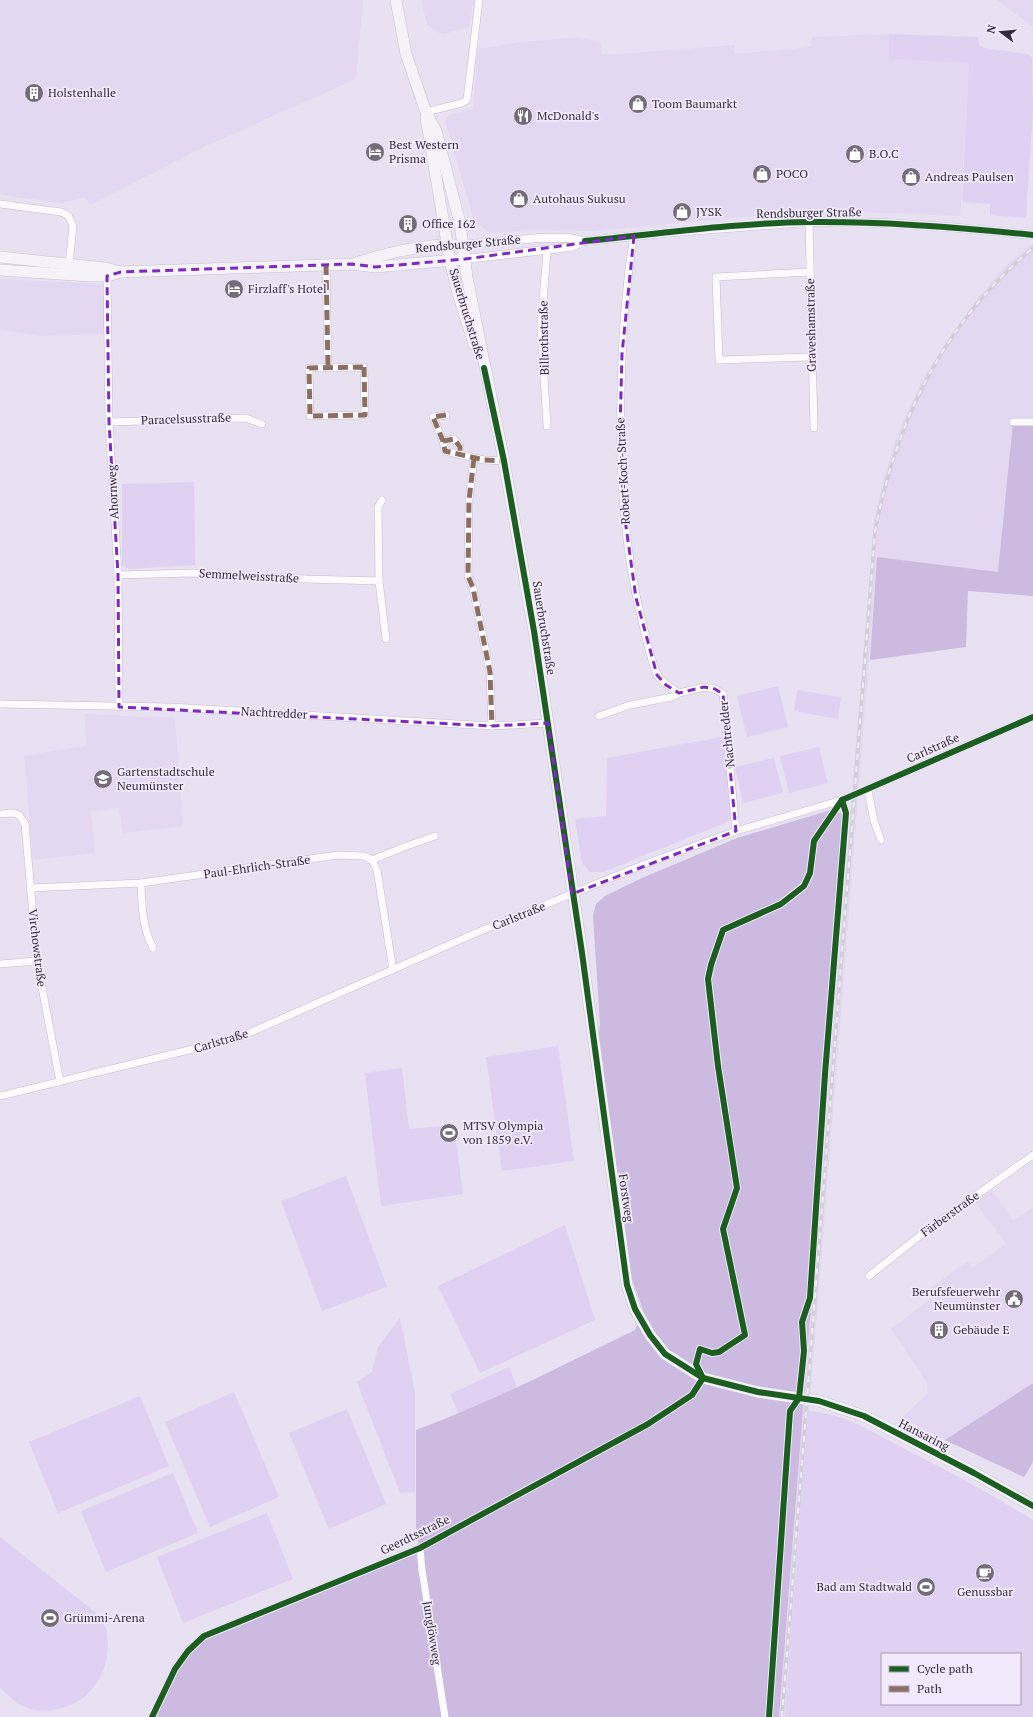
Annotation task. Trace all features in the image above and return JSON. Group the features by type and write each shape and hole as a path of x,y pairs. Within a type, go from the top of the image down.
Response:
{"main road":[{"path":"396,0 406,54 426,112"},
{"name":"Sauerbruchstraße","path":"426,112 428,132 450,261 459,297 477,354 484,368"},
{"name":"Sauerbruchstraße","path":"426,112 436,131 460,223 484,368 504,461 534,631 572,894"},
{"name":"Rendsburger Straße","path":"352,264 405,250 431,245 463,245"},
{"name":"Rendsburger Straße","path":"0,257 105,268 121,272"},
{"name":"Rendsburger Straße","path":"0,270 81,276 107,276 121,272 352,264 376,267 465,259"},
{"name":"Forstweg","path":"572,894 582,954 627,1285 635,1309 650,1335 665,1354 703,1378 736,1387 799,1398"},
{"name":"Hansaring","path":"799,1398 819,1401 864,1416 974,1473 1033,1506"}],"street":[{"path":"426,112 462,103 467,100 479,0"},
{"path":"0,204 61,212 68,215 73,226 69,265 73,271 81,276"},
{"name":"Rendsburger Straße","path":"463,245 538,238 568,238 585,241 675,232 809,222 948,227 1033,235"},
{"name":"Graveshamstraße","path":"809,222 811,357 814,428"},
{"name":"Robert-Koch-Straße","path":"634,236 629,267 621,376 620,430 622,482 629,555 636,598 657,675 666,685 678,693"},
{"name":"Rendsburger Straße","path":"465,259 547,251 571,247 585,241"},
{"name":"Billrothstraße","path":"547,251 542,326 547,426"},
{"name":"Rendsburger Straße","path":"51,274 66,269 69,265"},
{"path":"326,265 328,368"},
{"path":"810,272 716,277 719,360 811,357"},
{"name":"Ahornweg","path":"107,276 109,422 118,575 119,707"},
{"path":"364,367 365,414 310,416 310,368 328,368 364,367"},
{"path":"446,415 433,417 443,441 445,451 460,456 504,461"},
{"name":"Paracelsusstraße","path":"109,422 246,418 262,424"},
{"path":"1013,422 1033,422"},
{"path":"443,441 454,439 460,446 460,456"},
{"path":"474,458 469,500 468,576 473,588 490,672 492,726"},
{"path":"382,500 378,507 379,581 386,639"},
{"name":"Semmelweisstraße","path":"118,575 192,573 306,580 379,581"},
{"name":"Nachtredder","path":"599,716 630,705 672,697 678,693 704,687 716,689 723,694 736,830"},
{"name":"Nachtredder","path":"0,704 170,707 492,726 548,723"},
{"name":"Carlstraße","path":"0,1096 238,1038 471,935 645,864 736,830 842,800 1033,717"},
{"path":"868,790 874,821 881,840"},
{"name":"Virchowstraße","path":"0,814 13,813 19,815 25,824 37,961 60,1082"},
{"path":"393,970 378,876 372,860 435,836"},
{"name":"Paul-Ehrlich-Straße","path":"30,888 141,883 338,855 364,856 372,860"},
{"path":"141,883 144,924 146,934 153,948"},
{"path":"0,964 37,961"},
{"name":"Färberstraße","path":"869,1276 927,1230 1033,1155"},
{"name":"Geerdtsstraße","path":"152,1717 175,1669 188,1651 204,1636 420,1548 648,1424 692,1395 703,1378"},
{"name":"Junglöwweg","path":"420,1548 422,1570 445,1717"}],"highlighted area":[{"path":"634,236 622,354 620,430 624,512 636,598 657,675 666,685 679,693 704,687 715,689 723,694 736,831 572,894 548,723 492,726 119,707 118,575 109,422 107,276 121,272 352,264 375,267 465,259"}],"shaded area":[{"path":"0,0 363,0 356,79 206,146 90,205 85,197 61,203 8,196 0,194"},
{"path":"422,0 474,0 469,27 444,34 437,32 427,24"},
{"path":"997,0 1033,0 1033,27"},
{"path":"889,34 889,59 969,63 960,216 817,210 592,231 535,230 490,233 474,221 445,120 449,115 473,109 478,49 521,42 572,38 600,41 602,54 610,55 735,45 734,54 811,47 812,37"},
{"path":"889,34 978,37 979,45 983,48 1027,54 1032,57 1033,111 1026,218 990,215 990,204 962,202 969,63 889,59"},
{"path":"1033,242 1033,422 1013,422 998,572 877,557 785,1717 779,1717 803,1391 874,521 883,480 896,440 903,421 925,375 973,304 1006,266"},
{"path":"0,279 105,284 108,334 37,336 0,329"},
{"path":"1013,422 1033,422 1033,596 968,591 966,647 870,660 877,557 998,572"},
{"path":"194,482 195,565 129,569 122,565 122,484"},
{"path":"778,686 788,727 747,737 737,696"},
{"path":"797,690 841,697 838,719 794,711"},
{"name":"Gartenstadtschule Neumünster","path":"85,714 175,718 183,826 123,833 119,808 91,811 95,853 33,860 24,756 86,746"},
{"path":"727,736 735,819 603,872 590,872 582,863 575,819 606,816 607,758"},
{"path":"819,747 828,783 789,793 780,756"},
{"path":"774,758 783,793 743,803 735,767"},
{"path":"831,810 849,816 779,1717 152,1717 175,1669 204,1636 419,1548 416,1525 416,1430 500,1395 635,1330 643,1310 631,1276 598,1038 600,1025 593,915 596,904 605,896 642,878 737,838"},
{"path":"558,1046 574,1161 502,1171 486,1057"},
{"path":"402,1068 409,1129 454,1125 463,1194 381,1206 365,1073"},
{"path":"346,1176 387,1287 322,1311 281,1201"},
{"path":"992,1190 1013,1221 1033,1208 1033,1383 945,1440 902,1418 928,1393 927,1383 891,1329 933,1297 928,1290 968,1261 972,1268 1006,1244 975,1202"},
{"path":"565,1225 595,1320 480,1373 438,1286"},
{"path":"400,1318 415,1393 415,1492 400,1493 357,1382 372,1372 378,1347"},
{"path":"509,1367 517,1388 459,1414 450,1394"},
{"path":"1033,1383 1033,1462 1024,1477 945,1440"},
{"path":"234,1392 279,1497 210,1527 165,1422"},
{"path":"140,1396 169,1466 58,1513 29,1442"},
{"path":"347,1409 386,1504 329,1529 289,1433"},
{"name":"Bad am Stadtwald","path":"808,1411 832,1415 855,1423 967,1482 1033,1520 1033,1717 785,1717"},
{"path":"173,1473 198,1533 106,1572 81,1511"},
{"path":"267,1513 293,1579 183,1623 157,1557"},
{"name":"Grümmi-Arena","path":"0,1537 95,1612 106,1628 108,1647 104,1669 98,1681 90,1691 81,1699 70,1705 44,1711 30,1709 18,1703 0,1688"}],"railway":[{"path":"782,1717 875,532 884,491 896,451 911,412 928,376 949,341 974,308 1002,277 1033,248"}],"marked path":[{"path":"326,265 328,368"},
{"path":"364,367 365,415 310,416 309,368 364,367"},
{"path":"446,415 433,417 443,441 445,451 484,460 504,461"},
{"path":"443,441 454,439 460,447 460,455"},
{"path":"474,458 469,500 468,576 473,588 490,672 492,726"}],"cycle path":[{"path":"585,241 753,224 809,222 865,222 921,225 1033,235"},
{"path":"484,368 504,461 534,631 582,953 627,1285 635,1309 650,1335 665,1354 703,1378 758,1392 819,1401 864,1416 974,1473 1033,1506"},
{"path":"842,800 1033,717"},
{"path":"703,1378 696,1364 700,1349 712,1353 719,1352 745,1335 723,1229 737,1188 718,1066 708,979 711,965 723,930 781,904 804,886 810,873 814,841 842,800"},
{"path":"769,1717 790,1411 799,1398 804,1351 802,1322 810,1298 825,1074 846,813 842,800"},
{"path":"152,1717 175,1669 188,1651 204,1636 420,1548 648,1424 692,1395 703,1378"}],"place":[{"name":"Holstenhalle","path":"34,93"},
{"name":"Toom Baumarkt","path":"638,104"},
{"name":"McDonald's","path":"523,116"},
{"name":"Best Western Prisma","path":"375,152"},
{"name":"B.O.C","path":"855,154"},
{"name":"POCO","path":"762,174"},
{"name":"Andreas Paulsen","path":"911,177"},
{"name":"Autohaus Sukusu","path":"519,199"},
{"name":"JYSK","path":"682,212"},
{"name":"Office 162","path":"408,224"},
{"name":"Firzlaff's Hotel","path":"234,289"},
{"name":"Gartenstadtschule Neumünster","path":"103,779"},
{"name":"MTSV Olympia von 1859 e.V.","path":"449,1133"},
{"name":"Berufsfeuerwehr Neumünster","path":"1014,1299"},
{"name":"Gebäude E","path":"939,1330"},
{"name":"Genussbar","path":"985,1573"},
{"name":"Bad am Stadtwald","path":"926,1587"},
{"name":"Grümmi-Arena","path":"50,1618"}]}
